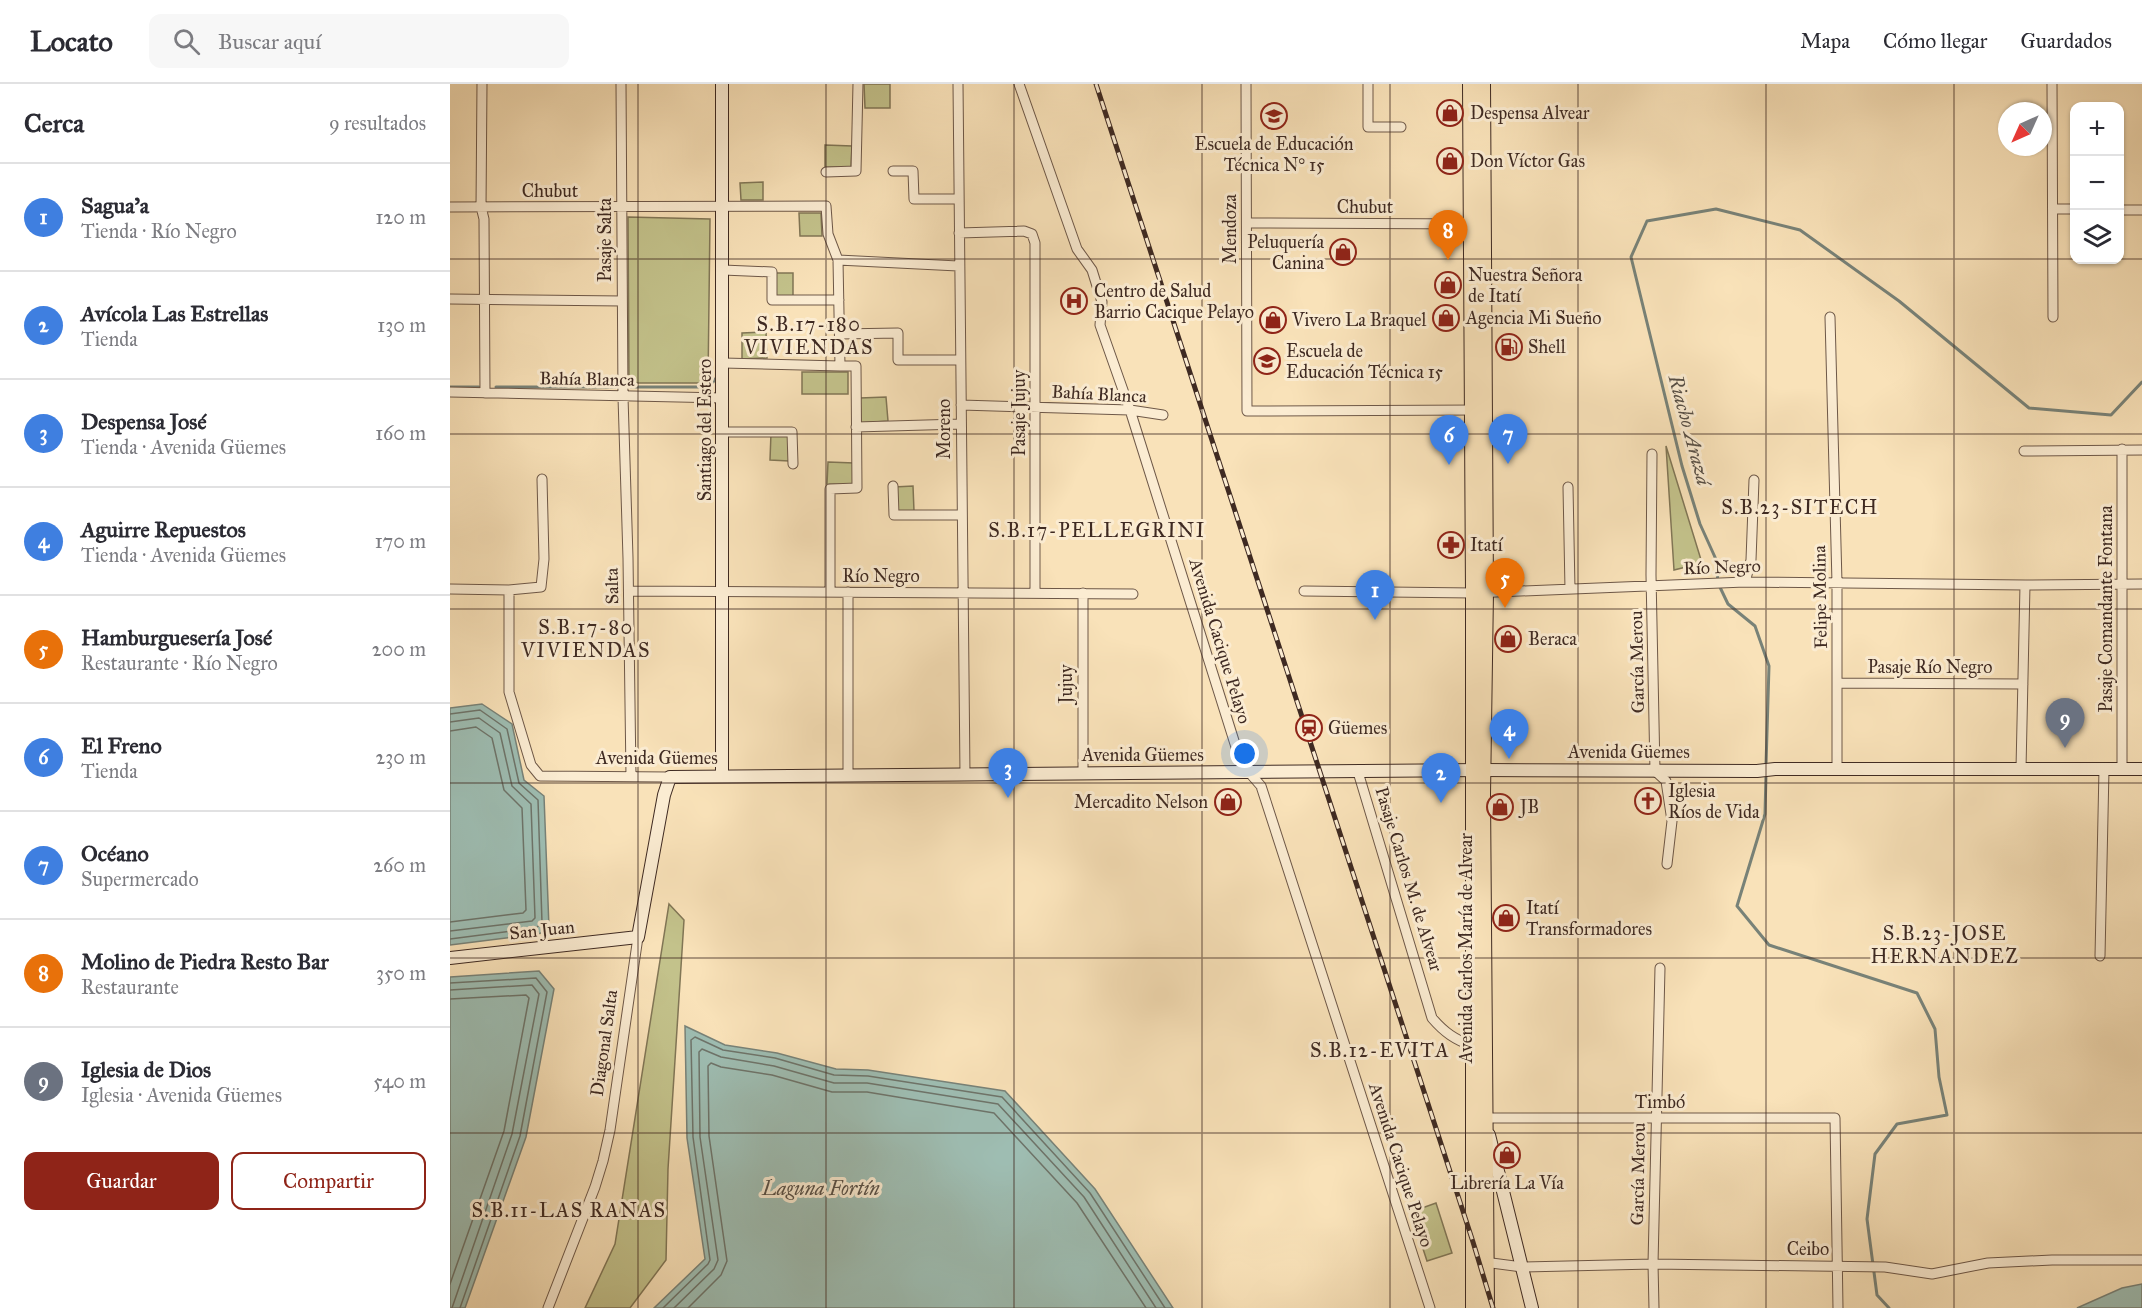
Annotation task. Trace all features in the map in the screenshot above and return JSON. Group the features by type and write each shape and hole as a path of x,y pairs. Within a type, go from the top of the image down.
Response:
{"main road":[{"name":"Avenida Carlos María de Alvear","path":"1470,84 1477,224 1479,410 1480,1264 1487,1308"},
{"name":"Avenida Carlos María de Alvear","path":"1477,224 1483,84"},
{"name":"Avenida Carlos María de Alvear","path":"1478,770 1473,1046 1479,1117"},
{"name":"Avenida Carlos María de Alvear","path":"1473,1308 1480,1264"}],"street":[{"path":"482,84 481,207 484,219 485,393"},
{"name":"Pasaje Salta","path":"621,84 623,397"},
{"name":"Santiago del Estero","path":"722,84 724,591 722,776"},
{"path":"826,172 856,171 858,84"},
{"name":"Moreno","path":"958,84 958,266 965,774"},
{"name":"Avenida Cacique Pelayo","path":"1019,84 1077,249 1092,270 1102,302 1100,325 1130,410 1241,763 1261,786 1430,1308"},
{"name":"Mendoza","path":"1246,84 1247,411 1479,410"},
{"path":"1368,84 1368,127 1401,127"},
{"path":"2052,84 2053,317"},
{"path":"893,171 913,171 914,199 958,199"},
{"name":"Chubut","path":"450,207 826,206 828,234 838,260"},
{"path":"2053,208 2070,209"},
{"path":"2124,210 2142,210"},
{"name":"Chubut","path":"1246,223 1477,224"},
{"name":"Pasaje Jujuy","path":"959,233 1024,231 1032,234 1035,243 1035,593"},
{"path":"840,366 838,260 958,266"},
{"path":"723,270 772,272 772,300 839,300"},
{"path":"450,298 622,301"},
{"name":"Felipe Molina","path":"1830,317 1837,583 1837,769"},
{"path":"840,334 898,333 898,360 960,360"},
{"path":"723,363 856,366 857,488 830,489 830,592"},
{"name":"Bahía Blanca","path":"450,392 723,398"},
{"name":"Salta","path":"623,397 631,776"},
{"name":"Bahía Blanca","path":"961,405 1130,410 1163,415"},
{"path":"856,427 960,424"},
{"path":"723,432 792,432 793,464"},
{"name":"Pasaje Comandante Fontana","path":"2122,450 2122,769"},
{"path":"2024,451 2142,450"},
{"name":"García Merou","path":"1652,453 1655,771 1666,780 1672,821 1667,864"},
{"path":"450,589 508,590 541,587 544,558 542,479"},
{"path":"1745,582 1751,560 1754,480"},
{"path":"893,486 894,515 962,515"},
{"path":"1568,487 1569,589"},
{"name":"Río Negro","path":"1304,591 1479,592 1652,587 1730,582 2142,584"},
{"path":"2021,769 2025,585"},
{"name":"Avenida Güemes","path":"508,590 509,692 531,765 540,776 670,777 1478,770 2142,769"},
{"name":"Río Negro","path":"628,591 1133,594"},
{"path":"848,592 848,775"},
{"name":"Jujuy","path":"1083,593 1083,774"},
{"name":"Pasaje Río Negro","path":"1838,683 2023,684"},
{"path":"2100,956 2104,769"},
{"name":"Pasaje Carlos M. de Alvear","path":"1358,772 1432,1017 1456,1040 1473,1046"},
{"name":"Diagonal Salta","path":"548,1308 603,1161 638,937 664,795 670,777"},
{"name":"San Juan","path":"450,958 638,937"},
{"name":"García Merou","path":"1654,1308 1660,968"},
{"path":"1479,1117 1532,1308"},
{"name":"Timbó","path":"1479,1117 1835,1118 1838,1266"},
{"name":"Ceibo","path":"1480,1264 1522,1267 1653,1264 1885,1267 1932,1274 1988,1263 2142,1260"},
{"path":"1838,1266 1838,1308"}],"shaded area":[{"path":"864,84 890,84 890,108 865,108"},
{"path":"825,145 852,146 851,168 825,167"},
{"path":"763,182 763,200 741,200 740,183"},
{"path":"799,213 821,213 822,236 800,236"},
{"path":"628,217 710,219 708,383 629,383"},
{"path":"774,273 793,273 793,297 774,297"},
{"path":"766,332 767,358 742,359 742,333"},
{"path":"802,372 848,372 848,394 802,394"},
{"path":"886,397 888,421 861,423 860,398"},
{"path":"771,433 790,434 789,461 770,460"},
{"path":"1666,446 1702,563 1674,570"},
{"path":"828,462 854,463 854,485 827,484"},
{"path":"913,486 914,511 895,512 894,487"},
{"path":"669,904 684,920 668,1169 666,1260 630,1308 585,1308 615,1244"},
{"path":"1436,1203 1452,1253 1427,1261 1411,1212"}],"water":[{"path":"482,704 512,724 524,780 544,796 549,928 539,934 450,945 450,708"},
{"path":"539,971 554,989 526,1137 465,1308 450,1308 450,977"},
{"name":"Laguna Fortín","path":"685,1026 725,1045 777,1053 836,1069 868,1070 1005,1091 1095,1189 1173,1308 654,1308 705,1259 687,1138"},
{"path":"2142,1284 2142,1308 2077,1308 2122,1288"}],"waterway":[{"name":"Riacho Arazá","path":"1766,765 1769,666 1755,626 1728,604 1717,581 1719,566 1700,524 1682,466 1631,257 1647,221 1716,209 1800,230 1899,301 2029,408 2111,415 2142,382"},
{"path":"631,387 709,387 717,377"},
{"path":"450,387 479,387"},
{"path":"496,387 615,387"},
{"name":"Riacho Arazá","path":"1766,775 1765,814 1737,906 1769,945 1917,993 1935,1029 1939,1077 1947,1115 1897,1124 1875,1154 1867,1219 1877,1295 1889,1308"}],"railway":[{"path":"1096,84 1493,1308"}],"place":[{"name":"Despensa Alvear","path":"1450,113"},
{"name":"Escuela de Educación Técnica N° 15","path":"1274,116"},
{"name":"Don Víctor Gas","path":"1450,161"},
{"name":"Peluquería Canina","path":"1343,252"},
{"name":"Molino de Piedra Resto Bar","path":"1448,260"},
{"name":"Nuestra Señora de Itatí","path":"1448,285"},
{"name":"Centro de Salud Barrio Cacique Pelayo","path":"1074,301"},
{"name":"Agencia Mi Sueño","path":"1446,318"},
{"name":"Vivero La Braquel","path":"1273,320"},
{"name":"Shell","path":"1509,347"},
{"name":"Escuela de Educación Técnica 15","path":"1267,361"},
{"name":"Océano","path":"1508,464"},
{"name":"El Freno","path":"1449,465"},
{"name":"Itatí","path":"1451,545"},
{"name":"Hamburguesería José","path":"1505,608"},
{"name":"Sagua'a","path":"1375,620"},
{"name":"Beraca","path":"1508,639"},
{"name":"Güemes","path":"1309,728"},
{"name":"Iglesia de Dios","path":"2065,748"},
{"name":"Aguirre Repuestos","path":"1509,759"},
{"name":"Despensa José","path":"1008,798"},
{"name":"Iglesia Ríos de Vida","path":"1648,801"},
{"name":"Mercadito Nelson","path":"1228,802"},
{"name":"Avícola Las Estrellas","path":"1441,803"},
{"name":"JB","path":"1500,807"},
{"name":"Itatí Transformadores","path":"1506,918"},
{"name":"Librería La Vía","path":"1507,1155"}],"district":[{"name":"S.B.17-180 VIVIENDAS","path":"809,336"},
{"name":"S.B.23-SITECH","path":"1800,507"},
{"name":"S.B.17-PELLEGRINI","path":"1097,530"},
{"name":"S.B.17-80 VIVIENDAS","path":"586,638"},
{"name":"S.B.23-JOSE HERNANDEZ","path":"1945,944"},
{"name":"S.B.12-EVITA","path":"1380,1050"},
{"name":"S.B.11-LAS RANAS","path":"569,1210"}]}
